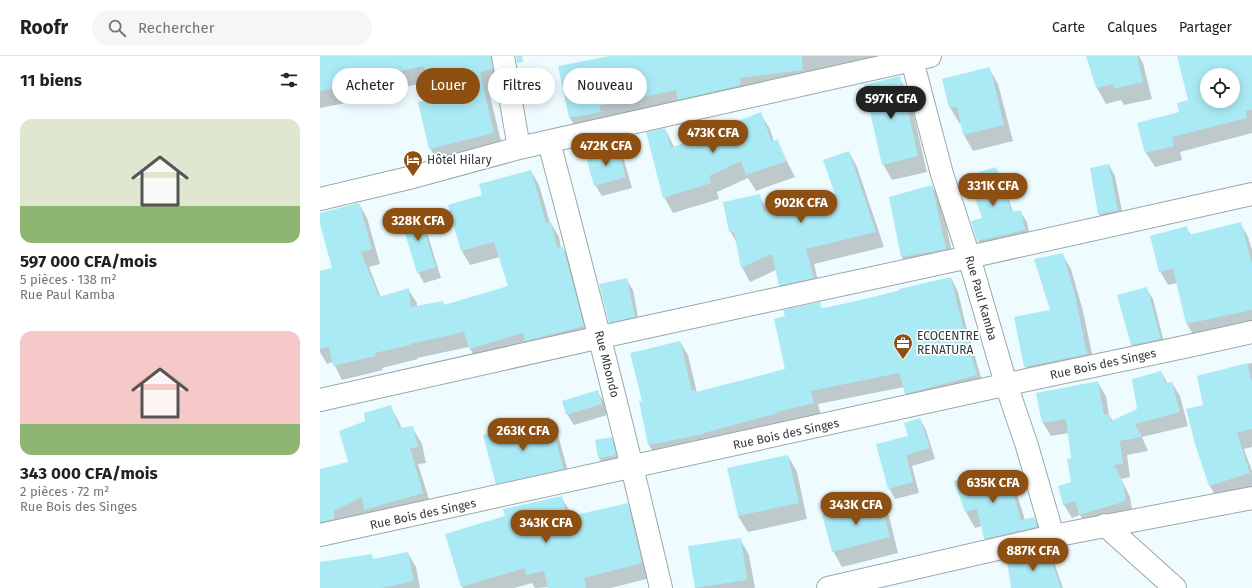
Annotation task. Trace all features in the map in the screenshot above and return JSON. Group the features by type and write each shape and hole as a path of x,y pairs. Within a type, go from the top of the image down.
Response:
{"street":[{"path":"503,56 519,148"},
{"path":"320,199 413,177 519,148 890,60 921,58"},
{"name":"Rue Paul Kamba","path":"921,58 942,174 969,257 1006,384 1027,446 1053,536"},
{"name":"Rue Mbondo","path":"549,142 633,467 661,588"},
{"path":"320,400 1252,194"},
{"name":"Rue Bois des Singes","path":"320,535 1006,384 1252,332"},
{"path":"828,588 1053,536 1252,498"},
{"path":"1105,525 1176,588"}],"building":[{"path":"320,56 491,56 493,68 488,68 488,70 480,72 480,68 424,68 424,66 408,69 408,68 332,68 332,89 320,91"},
{"path":"516,56 522,56 523,62 517,63"},
{"path":"609,56 802,56 803,70 740,78 741,85 678,100 676,90 647,96 647,68 563,68 563,90 558,66"},
{"path":"1086,56 1137,56 1143,82 1113,89 1114,84 1096,88"},
{"path":"1177,56 1252,56 1252,110 1245,111 1247,118 1172,137 1174,146 1145,153 1137,123 1179,112 1177,103 1188,100"},
{"path":"990,67 1004,125 963,135 957,107 949,108 942,79"},
{"path":"480,72 494,133 429,149 418,104 480,104"},
{"path":"900,76 918,156 882,165 864,85"},
{"path":"566,104 609,104 599,106 601,112 569,118"},
{"path":"761,112 772,142 777,139 787,161 746,175 741,161 709,176 711,183 663,198 646,132 665,128 671,148"},
{"path":"618,148 626,177 594,186 586,157"},
{"path":"849,151 876,232 806,249 814,278 779,286 772,254 741,268 734,232 729,232 723,202 760,194 764,212 802,204 802,202 835,194 823,160"},
{"path":"1109,164 1118,210 1098,214 1090,168"},
{"path":"996,167 1012,212 1021,210 1025,230 977,241 971,221 982,218 967,176"},
{"path":"531,170 546,223 551,222 557,248 563,247 584,326 525,341 523,333 469,349 464,332 375,353 375,356 333,366 329,347 320,349 320,271 332,268 320,224 320,213 359,203 372,249 361,252 379,297 409,288 411,307 443,301 444,305 508,286 494,242 461,251 448,205 482,195 479,184"},
{"path":"932,185 946,249 901,257 889,197"},
{"path":"418,211 436,267 417,273 400,217"},
{"path":"1241,222 1252,264 1252,310 1186,324 1173,268 1159,272 1150,236 1187,226 1189,235"},
{"path":"1063,253 1075,295 1087,354 1024,367 1014,317 1050,310 1034,259"},
{"path":"951,277 977,375 905,394 899,373 811,391 814,403 777,412 778,413 704,434 648,445 639,401 642,401 630,353 680,341 692,391 695,390 696,392 785,369 774,319 785,316 783,310 820,302 821,308 829,307"},
{"path":"627,278 635,317 609,323 599,284"},
{"path":"1147,287 1161,339 1131,345 1117,295"},
{"path":"1247,363 1252,383 1252,429 1237,433 1250,473 1209,486 1195,444 1186,409 1203,405 1197,376"},
{"path":"1161,371 1165,383 1172,382 1180,412 1135,424 1142,437 1120,441 1123,464 1114,465 1123,483 1126,501 1079,515 1075,501 1063,505 1058,486 1071,482 1067,459 1071,458 1066,419 1042,423 1036,393 1098,381 1104,415 1109,414 1111,421 1137,409 1132,379"},
{"path":"598,390 602,404 566,415 562,401"},
{"path":"391,405 399,428 413,426 418,447 410,448 423,493 364,510 362,497 334,511 334,519 320,522 320,469 348,462 339,431 365,421 364,413"},
{"path":"549,417 564,470 496,485 483,435"},
{"path":"920,418 930,448 906,455 913,482 888,489 876,444 908,436 904,423"},
{"path":"612,437 616,455 598,458 595,440"},
{"path":"788,455 799,503 738,516 727,468"},
{"path":"983,471 986,480 1007,473 1021,520 1034,517 1037,527 984,539 977,509 965,512 954,481"},
{"path":"562,496 567,517 628,503 642,563 584,578 586,588 548,588 544,571 526,575 525,568 461,587 445,534 505,516 503,509"},
{"path":"880,499 890,537 832,552 822,514"},
{"path":"741,538 747,580 695,588 688,546"},
{"path":"1048,550 1061,588 1011,588 1007,560"},
{"path":"408,552 414,581 382,588 320,588 320,562 372,554 373,559"}],"place":[{"name":"Hôtel Hilary","path":"413,177"},
{"name":"ECOCENTRE RENATURA","path":"903,360"}]}
